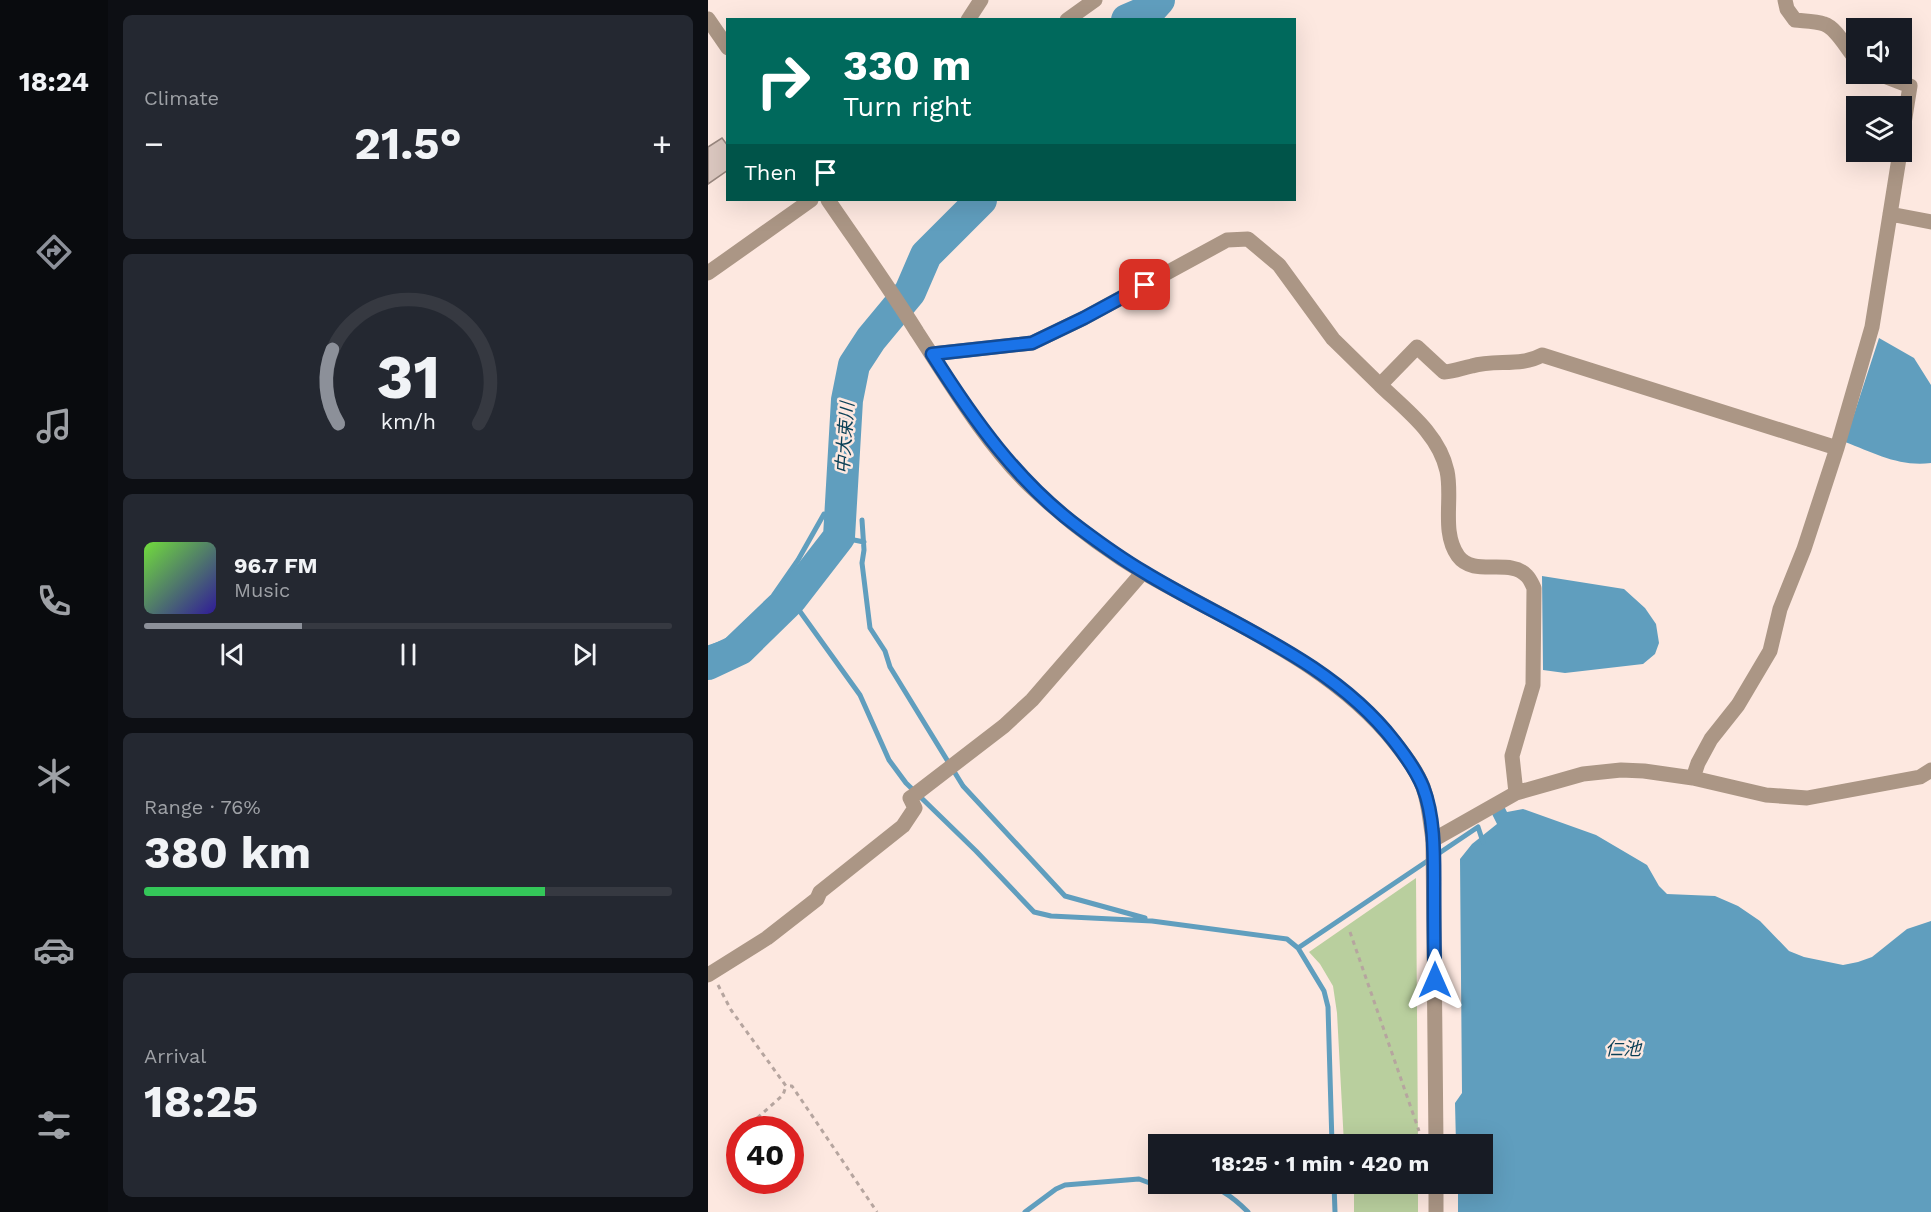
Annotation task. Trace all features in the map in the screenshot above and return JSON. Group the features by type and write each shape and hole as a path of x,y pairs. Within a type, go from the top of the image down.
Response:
{"street":[{"path":"969,18 981,0"},
{"path":"1070,18 1095,0"},
{"path":"1785,0 1787,9 1795,20 1824,24 1834,30 1846,49"},
{"path":"708,19 726,45"},
{"path":"1905,84 1910,86 1908,96"},
{"path":"1693,778 1711,739 1738,705 1770,651 1779,609 1804,549 1837,448 1872,327 1898,162"},
{"path":"708,273 810,201"},
{"path":"829,201 991,441 1029,485 1078,527 1143,572 1310,665 1349,693 1381,725 1407,758 1422,786 1428,805 1433,851 1436,1134"},
{"path":"1890,214 1931,222"},
{"path":"932,354 1032,343 1084,318 1227,240 1248,240 1279,265 1333,339 1418,421 1440,447 1448,472 1452,547 1461,560 1478,567 1513,568 1526,575 1534,588 1533,685 1512,756 1516,793"},
{"path":"1380,385 1417,347 1444,372 1460,371 1472,366 1532,360 1542,355 1837,448"},
{"path":"710,974 767,938 817,899 820,892 903,826 915,808 910,798 1004,726 1032,700 1143,572"},
{"path":"1433,851 1516,793 1583,774 1621,770 1644,771 1693,778 1766,795 1807,798 1920,777 1931,770"},
{"path":"1436,1194 1436,1212"}],"path":[{"path":"1350,932 1419,1133"},
{"path":"710,974 731,1010 786,1086"},
{"path":"760,1116 783,1095 786,1086"},
{"path":"786,1086 792,1086 877,1212"}],"green space":[{"path":"1416,878 1418,1134 1343,1134 1337,1013 1333,986 1320,964 1309,952"},
{"path":"1354,1194 1418,1194 1418,1212 1354,1212"}],"water":[{"path":"1879,338 1914,358 1931,385 1931,463 1897,461 1845,442"},
{"path":"1542,576 1624,589 1645,608 1656,624 1659,643 1655,654 1643,664 1565,673 1543,670"},
{"name":"仁池","path":"1504,806 1507,812 1523,809 1596,835 1647,865 1659,886 1667,894 1715,896 1738,906 1760,921 1789,951 1804,957 1843,965 1858,962 1872,957 1907,929 1931,921 1931,1212 1458,1212 1458,1194 1493,1194 1493,1134 1456,1134 1455,1103 1462,1093 1460,859 1472,844 1497,824 1492,814"}],"building":[{"path":"722,138 726,143 726,171 708,184 708,147"}],"waterway":[{"name":"中大束川","path":"1132,18 1150,10 1159,0"},
{"name":"中大束川","path":"708,664 740,649 791,599 839,537 847,400 854,365 871,339 910,292 926,255 980,201"},
{"path":"708,648 725,642 773,596 798,560 824,514"},
{"path":"862,520 864,550 862,563 870,628 885,651 890,667 963,786 1065,896 1145,918"},
{"path":"839,537 864,542"},
{"path":"791,599 860,695 889,760 906,783 1034,912 1051,916 1152,921 1287,939 1298,948 1478,827 1483,842"},
{"path":"1298,948 1324,991 1328,1007 1332,1134"},
{"path":"1025,1212 1065,1185 1139,1179 1148,1182"},
{"path":"1226,1194 1248,1212"},
{"path":"1334,1194 1335,1212"}],"route":[{"path":"1145,285 1032,343 932,354 991,441 1029,485 1078,527 1143,572 1310,665 1349,693 1381,725 1407,758 1422,786 1428,805 1434,863 1435,980"}]}
